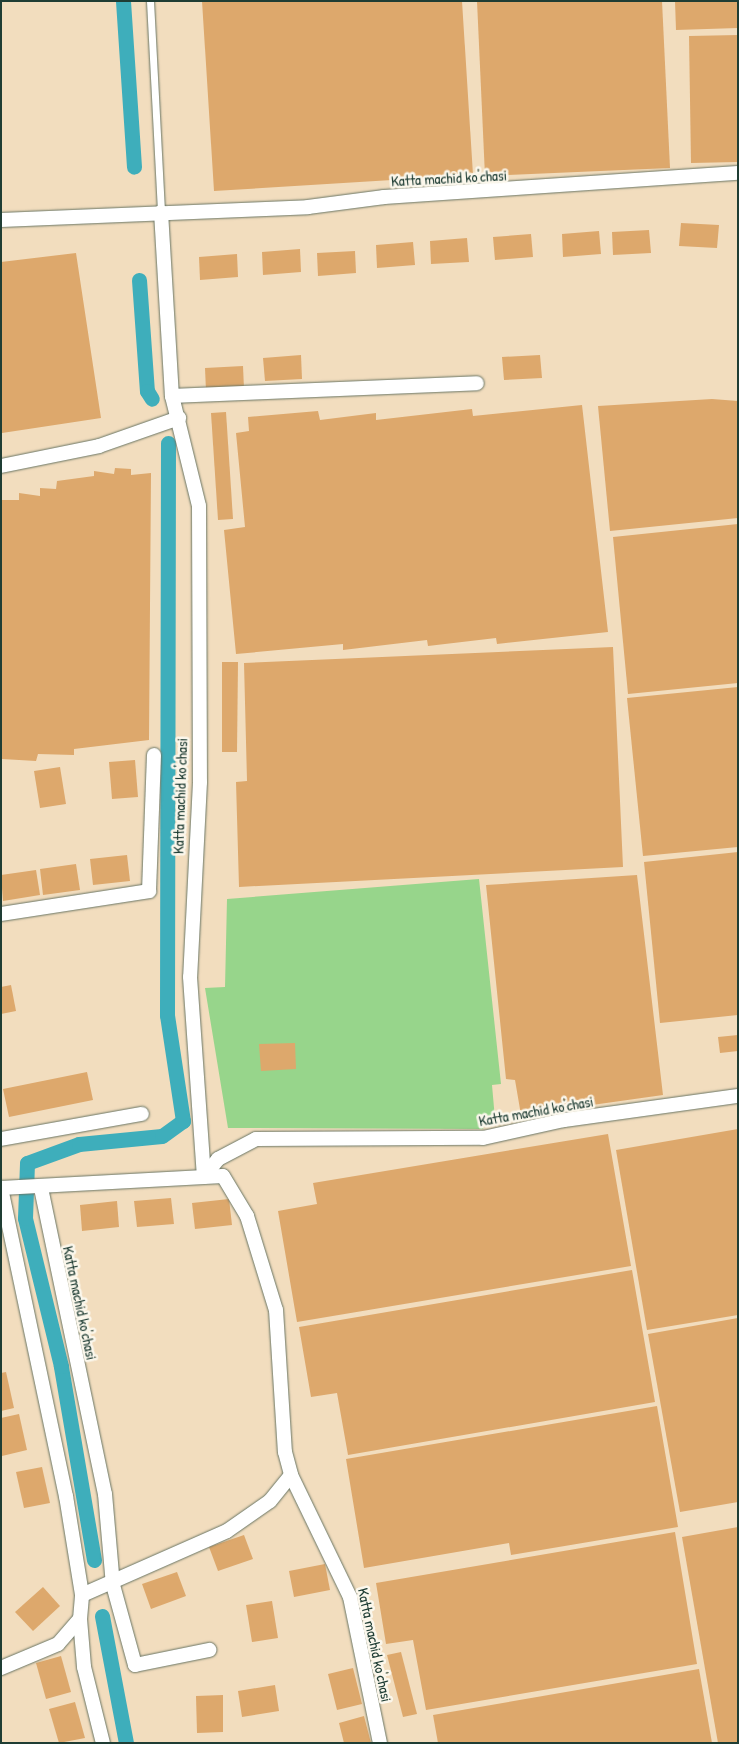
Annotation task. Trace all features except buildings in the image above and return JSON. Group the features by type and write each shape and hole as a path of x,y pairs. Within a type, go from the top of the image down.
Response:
{"street":[{"name":"Katta machid ko'chasi","path":"1,220 308,207 384,197 738,173"},
{"name":"Katta machid ko'chasi","path":"162,212 172,396 179,418 199,506 200,782 190,977 204,1177"},
{"path":"172,396 478,383"},
{"path":"1,466 99,446 179,418"},
{"name":"Katta machid ko'chasi","path":"1,914 148,891 154,755"},
{"name":"Katta machid ko'chasi","path":"204,1177 218,1159 256,1139 483,1138 564,1120 738,1096"},
{"path":"1,1138 142,1114"},
{"name":"Katta machid ko'chasi","path":"209,1650 135,1665 113,1584 105,1494 41,1188 223,1176 247,1216 276,1310 291,1475 350,1597 380,1743"},
{"path":"41,1188 1,1188 66,1496 82,1595 80,1619 84,1667 103,1743"},
{"path":"82,1595 113,1584 227,1532 270,1501 291,1475"},
{"path":"1,1668 58,1644 80,1619"}],"lane":[{"path":"150,1 162,212"}],"green space":[{"path":"479,879 501,1084 492,1085 495,1119 485,1121 483,1129 228,1128 205,988 225,987 227,899"}],"waterway":[{"path":"123,1 134,167"},
{"path":"139,280 147,391 152,399"},
{"path":"94,1560 61,1366 25,1218 27,1163 79,1144 162,1136 183,1121 167,1015 168,443"},
{"path":"102,1616 126,1743"}]}
